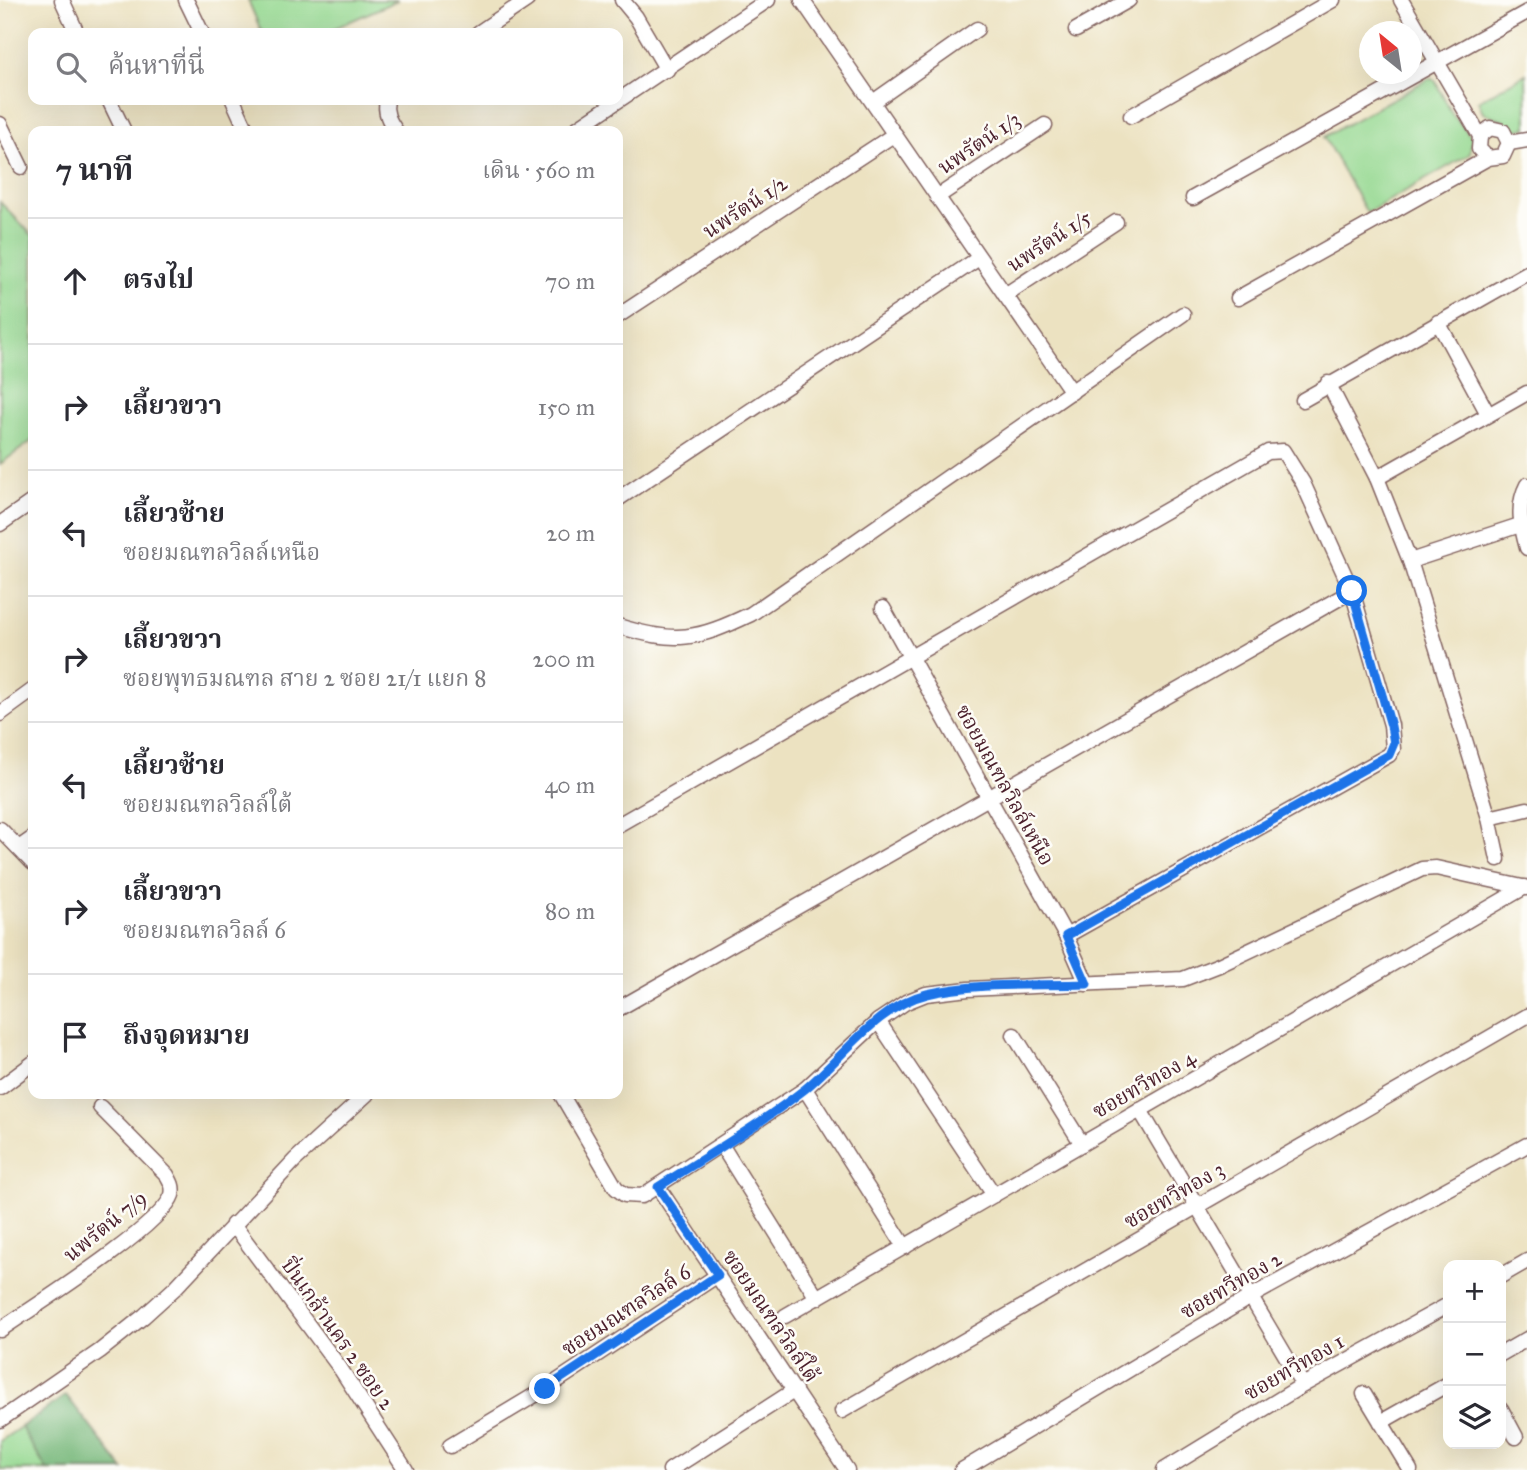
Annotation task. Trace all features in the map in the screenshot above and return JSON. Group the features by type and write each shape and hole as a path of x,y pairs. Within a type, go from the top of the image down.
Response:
{"street":[{"path":"62,0 75,28"},
{"path":"186,0 200,28"},
{"path":"485,28 527,0"},
{"path":"622,0 636,17 667,70"},
{"path":"623,99 768,0"},
{"path":"802,0 1072,392"},
{"path":"1076,30 1129,0"},
{"path":"1132,116 1334,0"},
{"path":"1401,0 1480,136"},
{"path":"1193,198 1527,12"},
{"path":"873,102 977,29"},
{"path":"111,105 122,126"},
{"path":"235,105 245,126"},
{"path":"387,105 387,114 394,126"},
{"path":"581,126 613,105"},
{"path":"0,124 21,167"},
{"name":"นพรัตน์ 1/3","path":"937,197 1045,125"},
{"path":"1489,158 1479,149 1480,136 1484,131 1496,128 1503,131 1509,143"},
{"name":"นพรัตน์ 1/2","path":"623,313 895,134"},
{"path":"1509,143 1527,140"},
{"path":"1238,298 1489,158 1503,156 1509,143"},
{"name":"นพรัตน์ 1/5","path":"1005,295 1116,222"},
{"path":"623,496 979,258"},
{"path":"1303,400 1328,383 1527,273"},
{"path":"623,626 657,636 684,638 708,635 751,614 1183,314"},
{"path":"1438,322 1488,414"},
{"path":"1328,383 1377,478 1410,561 1489,818 1498,859"},
{"path":"1377,478 1527,393"},
{"path":"623,822 1276,450 1289,457 1352,591 1391,726 1394,743 1389,755 1066,936"},
{"path":"1527,485 1520,499 1520,525 1527,548"},
{"path":"0,524 28,504"},
{"path":"1410,561 1520,525"},
{"path":"623,1006 1352,591"},
{"name":"ซอยมณฑลวิลล์เหนือ","path":"883,608 1066,936 1087,984"},
{"path":"0,714 28,694"},
{"path":"1489,818 1527,809"},
{"path":"0,829 28,858"},
{"path":"19,848 28,842"},
{"path":"564,1099 616,1188 633,1198 658,1187 805,1089 878,1021 906,1002 926,994 968,989 1183,979 1422,869 1436,868 1526,888"},
{"name":"ซอยทวีทอง 4","path":"785,1316 1526,888"},
{"name":"ซอยทวีทอง 3","path":"842,1411 1527,1016"},
{"path":"878,1021 994,1195"},
{"path":"1014,1035 1082,1144"},
{"path":"0,1088 28,1067"},
{"path":"805,1089 905,1247"},
{"path":"0,1420 144,1316 295,1160 362,1099"},
{"name":"นพรัตน์ 7/9","path":"0,1330 111,1254 143,1227 172,1197 173,1186 167,1175 100,1107"},
{"path":"1140,1110 1303,1385"},
{"name":"ซอยทวีทอง 2","path":"961,1470 1250,1297 1527,1145"},
{"path":"722,1146 817,1298"},
{"name":"ซอยมณฑลวิลล์ใต้","path":"658,1187 847,1470"},
{"name":"ปิ่นเกล้านคร 2 ซอย 2","path":"233,1224 340,1368 405,1470"},
{"path":"1506,1273 1527,1261"},
{"name":"ซอยมณฑลวิลล์ 6","path":"450,1446 545,1389 718,1275"},
{"name":"ซอยทวีทอง 1","path":"1164,1470 1303,1385 1443,1308"},
{"path":"1506,1351 1527,1339"},
{"path":"1381,1422 1444,1386"},
{"path":"670,1470 795,1390"},
{"path":"1364,1394 1410,1470"},
{"path":"1506,1418 1516,1437"}],"green space":[{"path":"248,0 398,0 335,28 260,28"},
{"path":"1526,74 1527,128 1515,131 1502,120 1483,113 1478,101"},
{"path":"1430,78 1435,80 1452,114 1472,137 1470,154 1367,213 1324,137"},
{"path":"0,202 28,231 28,444 0,464"},
{"path":"66,1395 124,1470 47,1470 21,1427"},
{"path":"21,1427 47,1470 0,1470 0,1441"}],"route":[{"path":"545,1389 718,1275 658,1187 805,1089 878,1021 906,1002 926,994 968,989 1087,984 1066,936 1389,755 1394,743 1391,726 1352,591"}]}
